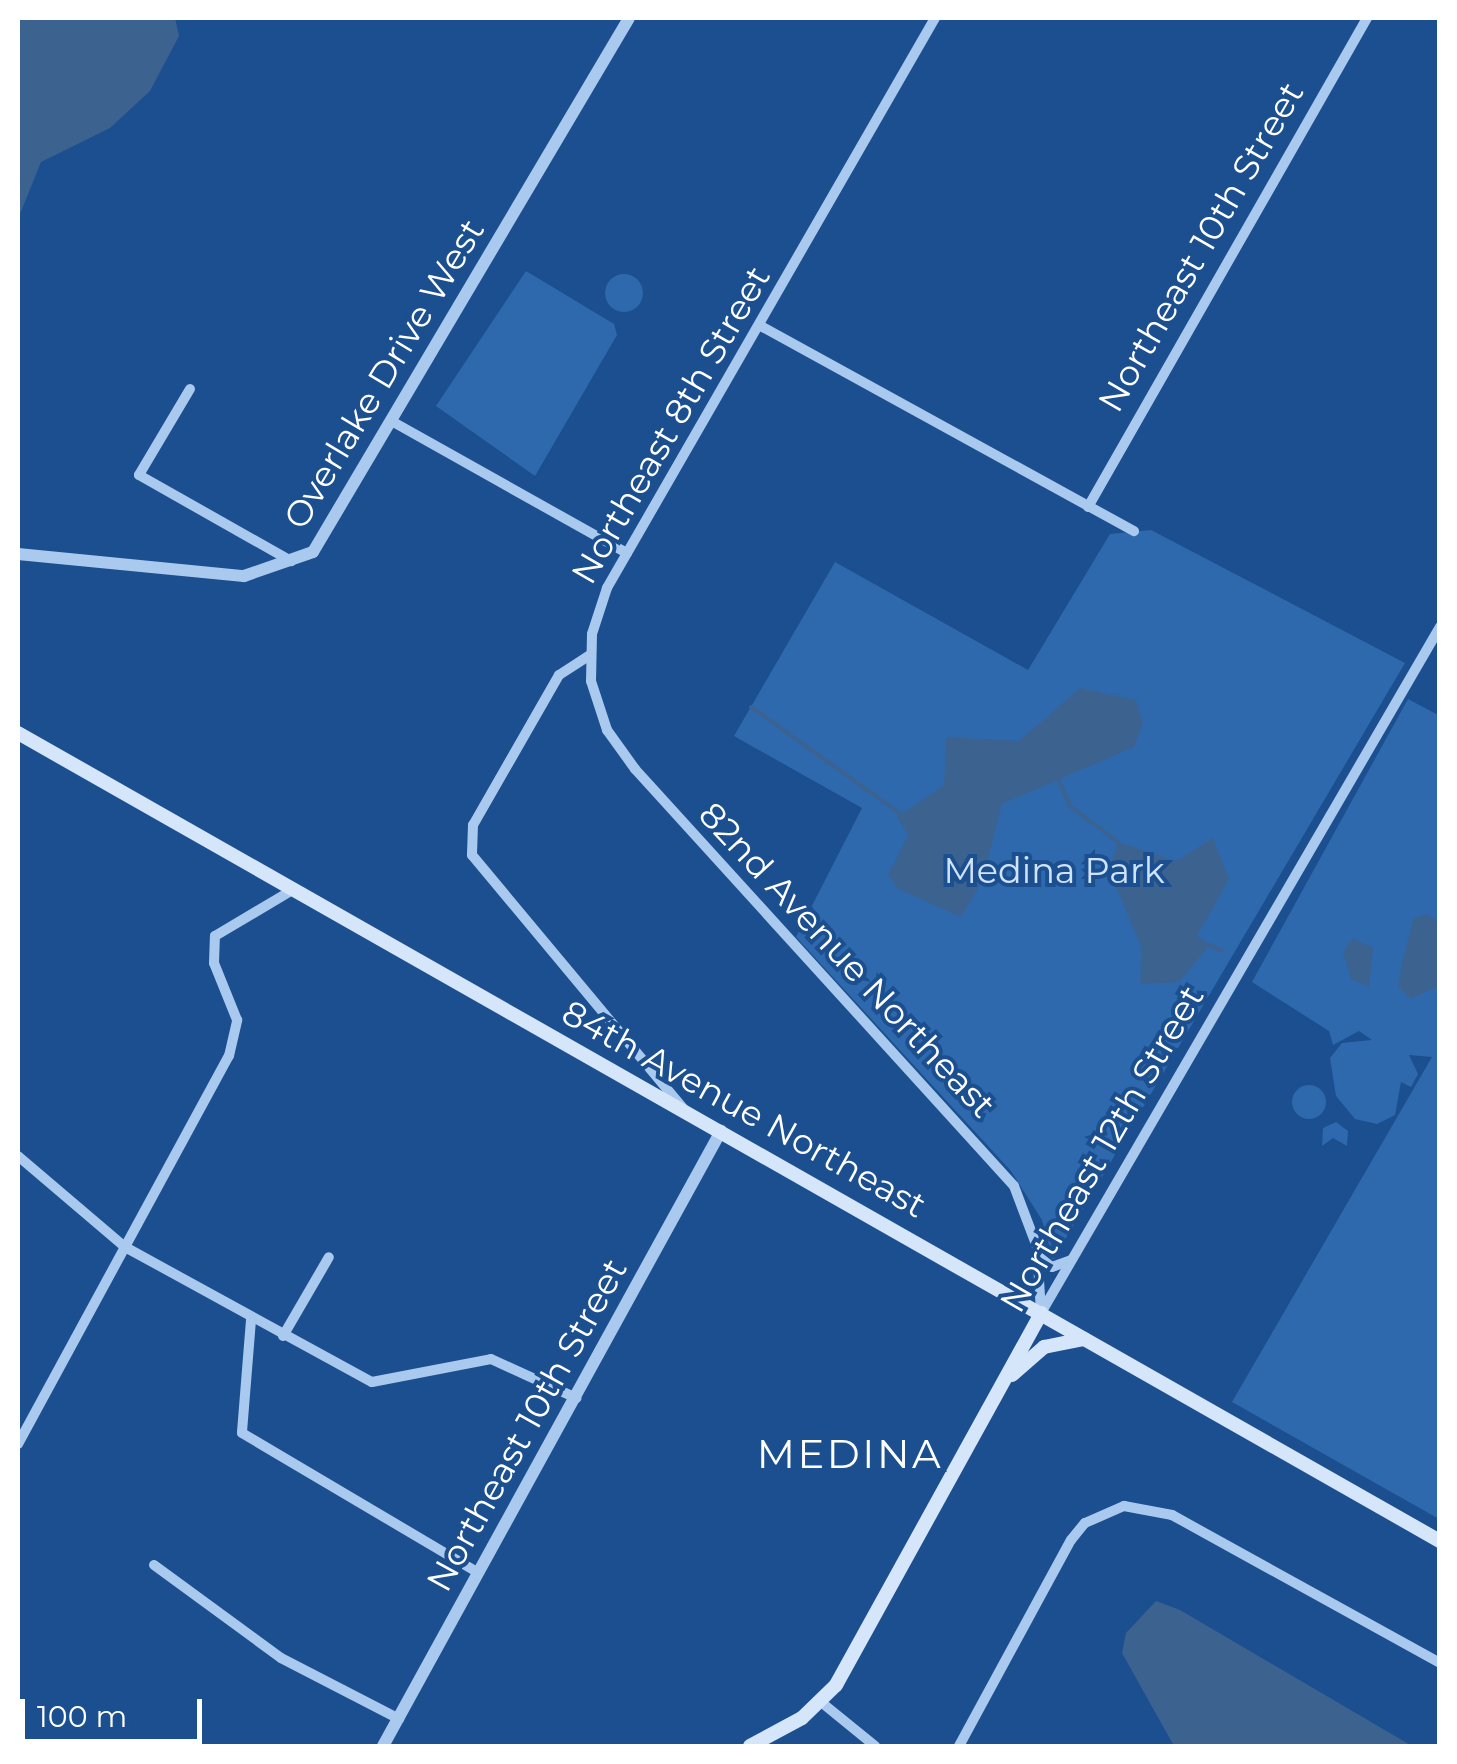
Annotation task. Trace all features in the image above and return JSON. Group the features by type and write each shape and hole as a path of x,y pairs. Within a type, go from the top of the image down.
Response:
{"main road":[{"name":"84th Avenue Northeast","path":"18,733 1440,1541"},
{"name":"Northeast 12th Street","path":"821,1702 1041,1313"},
{"path":"1004,1382 1044,1347 1086,1339"},
{"path":"750,1746 821,1702"}],"street":[{"name":"Overlake Drive West","path":"18,554 244,576 297,564 336,524 629,18"},
{"name":"Northeast 8th Street","path":"590,654 597,613 626,553 935,18"},
{"name":"Northeast 10th Street","path":"1088,507 1367,18"},
{"path":"759,325 1134,531"},
{"path":"190,388 139,476 297,564"},
{"path":"395,424 626,553"},
{"name":"Northeast 12th Street","path":"1041,1313 1440,627"},
{"path":"590,654 559,674 473,824 472,855 669,1080 684,1109"},
{"name":"82nd Avenue Northeast","path":"590,654 596,704 618,750 997,1164 1026,1208 1038,1256 1041,1313"},
{"path":"18,1444 233,1046 237,1020 214,963 215,936 294,890"},
{"name":"Northeast 10th Street","path":"384,1746 721,1131"},
{"path":"18,1156 125,1247 251,1320 372,1382 491,1359 576,1398"},
{"path":"1038,1256 1052,1267 1075,1258"},
{"path":"283,1336 329,1257"},
{"path":"251,1320 242,1433 479,1574"},
{"path":"959,1746 1071,1540 1098,1515 1124,1506 1172,1515 1440,1663"},
{"path":"154,1565 281,1658 399,1719"},
{"path":"821,1702 875,1746"}],"green space":[{"path":"526,271 614,324 617,335 535,476 436,406"},
{"path":"624,274 637,280 643,293 637,306 624,312 611,306 605,293 611,280"},
{"name":"Medina Park","path":"1151,530 1405,663 1053,1260 1042,1220 1011,1171 796,937 862,808 734,736 835,562 1028,670 1110,534"},
{"path":"1408,699 1440,716 1439,1519 1232,1402 1432,1057 1409,1055 1418,1074 1411,1087 1401,1082 1395,1115 1377,1124 1355,1119 1336,1096 1330,1058 1342,1043 1372,1040 1359,1031 1333,1045 1329,1031 1252,982"},
{"path":"1309,1085 1321,1090 1326,1102 1321,1114 1309,1119 1297,1114 1292,1102 1297,1090"},
{"path":"1336,1122 1348,1131 1347,1146 1333,1138 1322,1146 1323,1128"}],"shaded area":[{"path":"18,18 175,18 179,36 150,91 110,128 41,162 18,219"},
{"path":"1080,688 1136,700 1143,723 1134,747 1002,804 982,882 961,917 898,889 888,875 908,835 897,817 944,785 946,737 1019,741"},
{"path":"1213,838 1229,879 1197,936 1210,945 1179,982 1140,984 1142,949 1109,870 1118,842 1176,861"},
{"path":"1427,914 1439,923 1439,986 1410,999 1398,986 1403,959 1414,918"},
{"path":"1353,938 1373,948 1369,987 1351,979 1343,952"},
{"path":"1156,1601 1180,1610 1412,1746 1174,1746 1122,1653 1126,1633"}],"waterway":[{"path":"751,707 899,813"},
{"path":"1058,778 1070,806 1118,842"},
{"path":"1210,945 1222,951"}],"district":[{"name":"MEDINA","path":"850,1454"}]}
